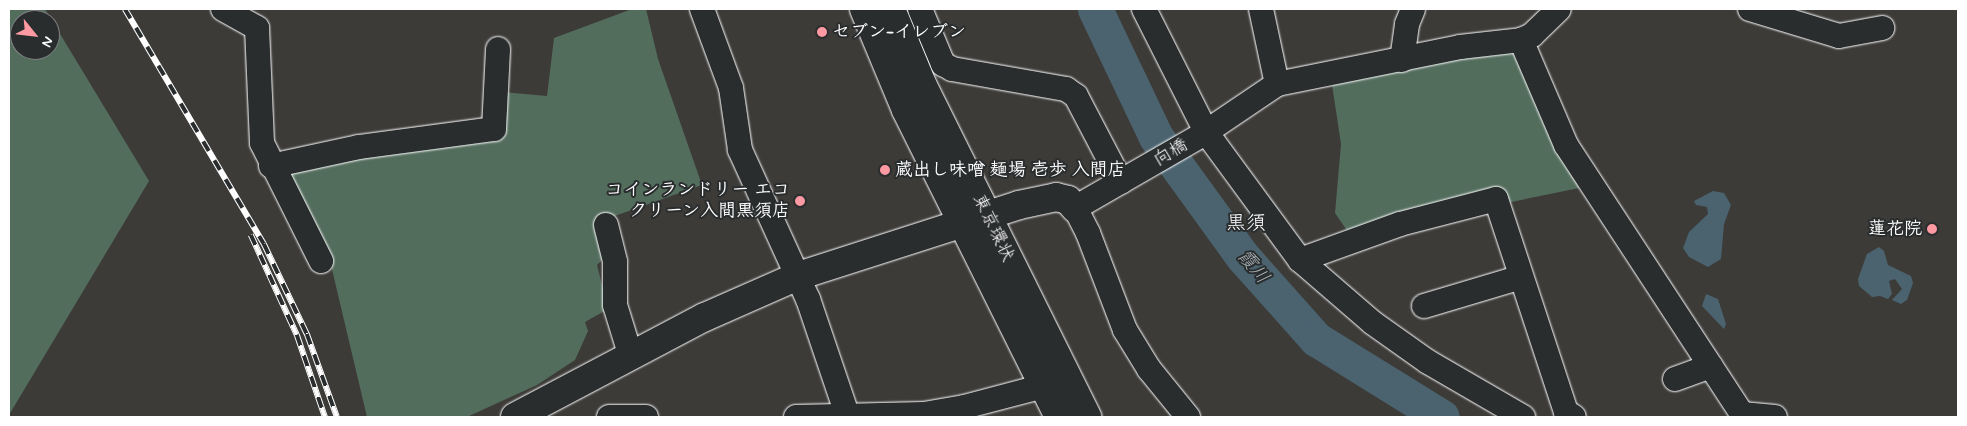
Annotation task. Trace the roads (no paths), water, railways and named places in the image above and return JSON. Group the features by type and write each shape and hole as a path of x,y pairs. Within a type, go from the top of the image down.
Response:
{"main road":[{"name":"東京環状","path":"864,9 906,110 975,220 1087,417"},
{"name":"東京環状","path":"891,9 975,220 1044,386 1059,417"},
{"path":"515,417 632,357 704,317 798,276 975,220 1056,197 1068,200 1075,208"}],"street":[{"path":"222,9 257,28 262,143 271,166 321,261"},
{"path":"702,9 731,88 740,150 798,276 847,414"},
{"path":"920,9 943,64 952,70 1066,89 1076,96 1121,182"},
{"path":"1144,9 1203,134 1221,150 1263,214 1300,260 1373,323 1420,357 1523,417"},
{"path":"1261,9 1278,84 1460,47 1521,40 1532,36 1560,9"},
{"path":"1402,60 1407,24 1412,9"},
{"path":"1750,9 1839,36 1882,28"},
{"path":"1521,40 1566,144 1743,416 1775,417"},
{"path":"271,166 359,147 494,129 498,49"},
{"name":"向橋","path":"1075,208 1203,134 1278,84"},
{"path":"1300,260 1400,224 1496,199 1566,412 1574,417"},
{"path":"1075,208 1088,233 1125,330 1150,369 1188,417"},
{"path":"606,225 614,262 615,305 632,357"},
{"path":"1424,306 1521,277"},
{"path":"1675,379 1711,366"},
{"path":"796,417 847,414 924,414 964,407 1044,386"},
{"path":"609,417 646,417"}],"water":[{"path":"1713,191 1724,193 1731,205 1724,224 1721,259 1708,267 1689,257 1683,248 1689,232 1708,214 1707,207 1696,205 1694,201"},
{"path":"1879,247 1884,251 1888,265 1911,276 1913,283 1907,300 1901,304 1892,300 1902,289 1895,279 1889,281 1892,294 1888,299 1880,296 1872,297 1859,286 1858,279 1867,254"},
{"path":"1706,294 1718,299 1726,324 1724,329 1702,306"}],"waterway":[{"name":"霞川","path":"1095,9 1156,137 1243,257 1316,339 1442,417"}],"railway":[{"path":"125,9 264,244 307,334 337,417"},
{"path":"251,235 297,335 325,417"}],"place":[{"name":"セブン-イレブン","path":"822,32"},
{"name":"蔵出し味噌 麺場 壱歩 入間店","path":"885,170"},
{"name":"コインランドリー エコ クリーン入間黒須店","path":"800,201"},
{"name":"蓮花院","path":"1932,229"}],"district":[{"name":"黒須","path":"1246,223"}]}
